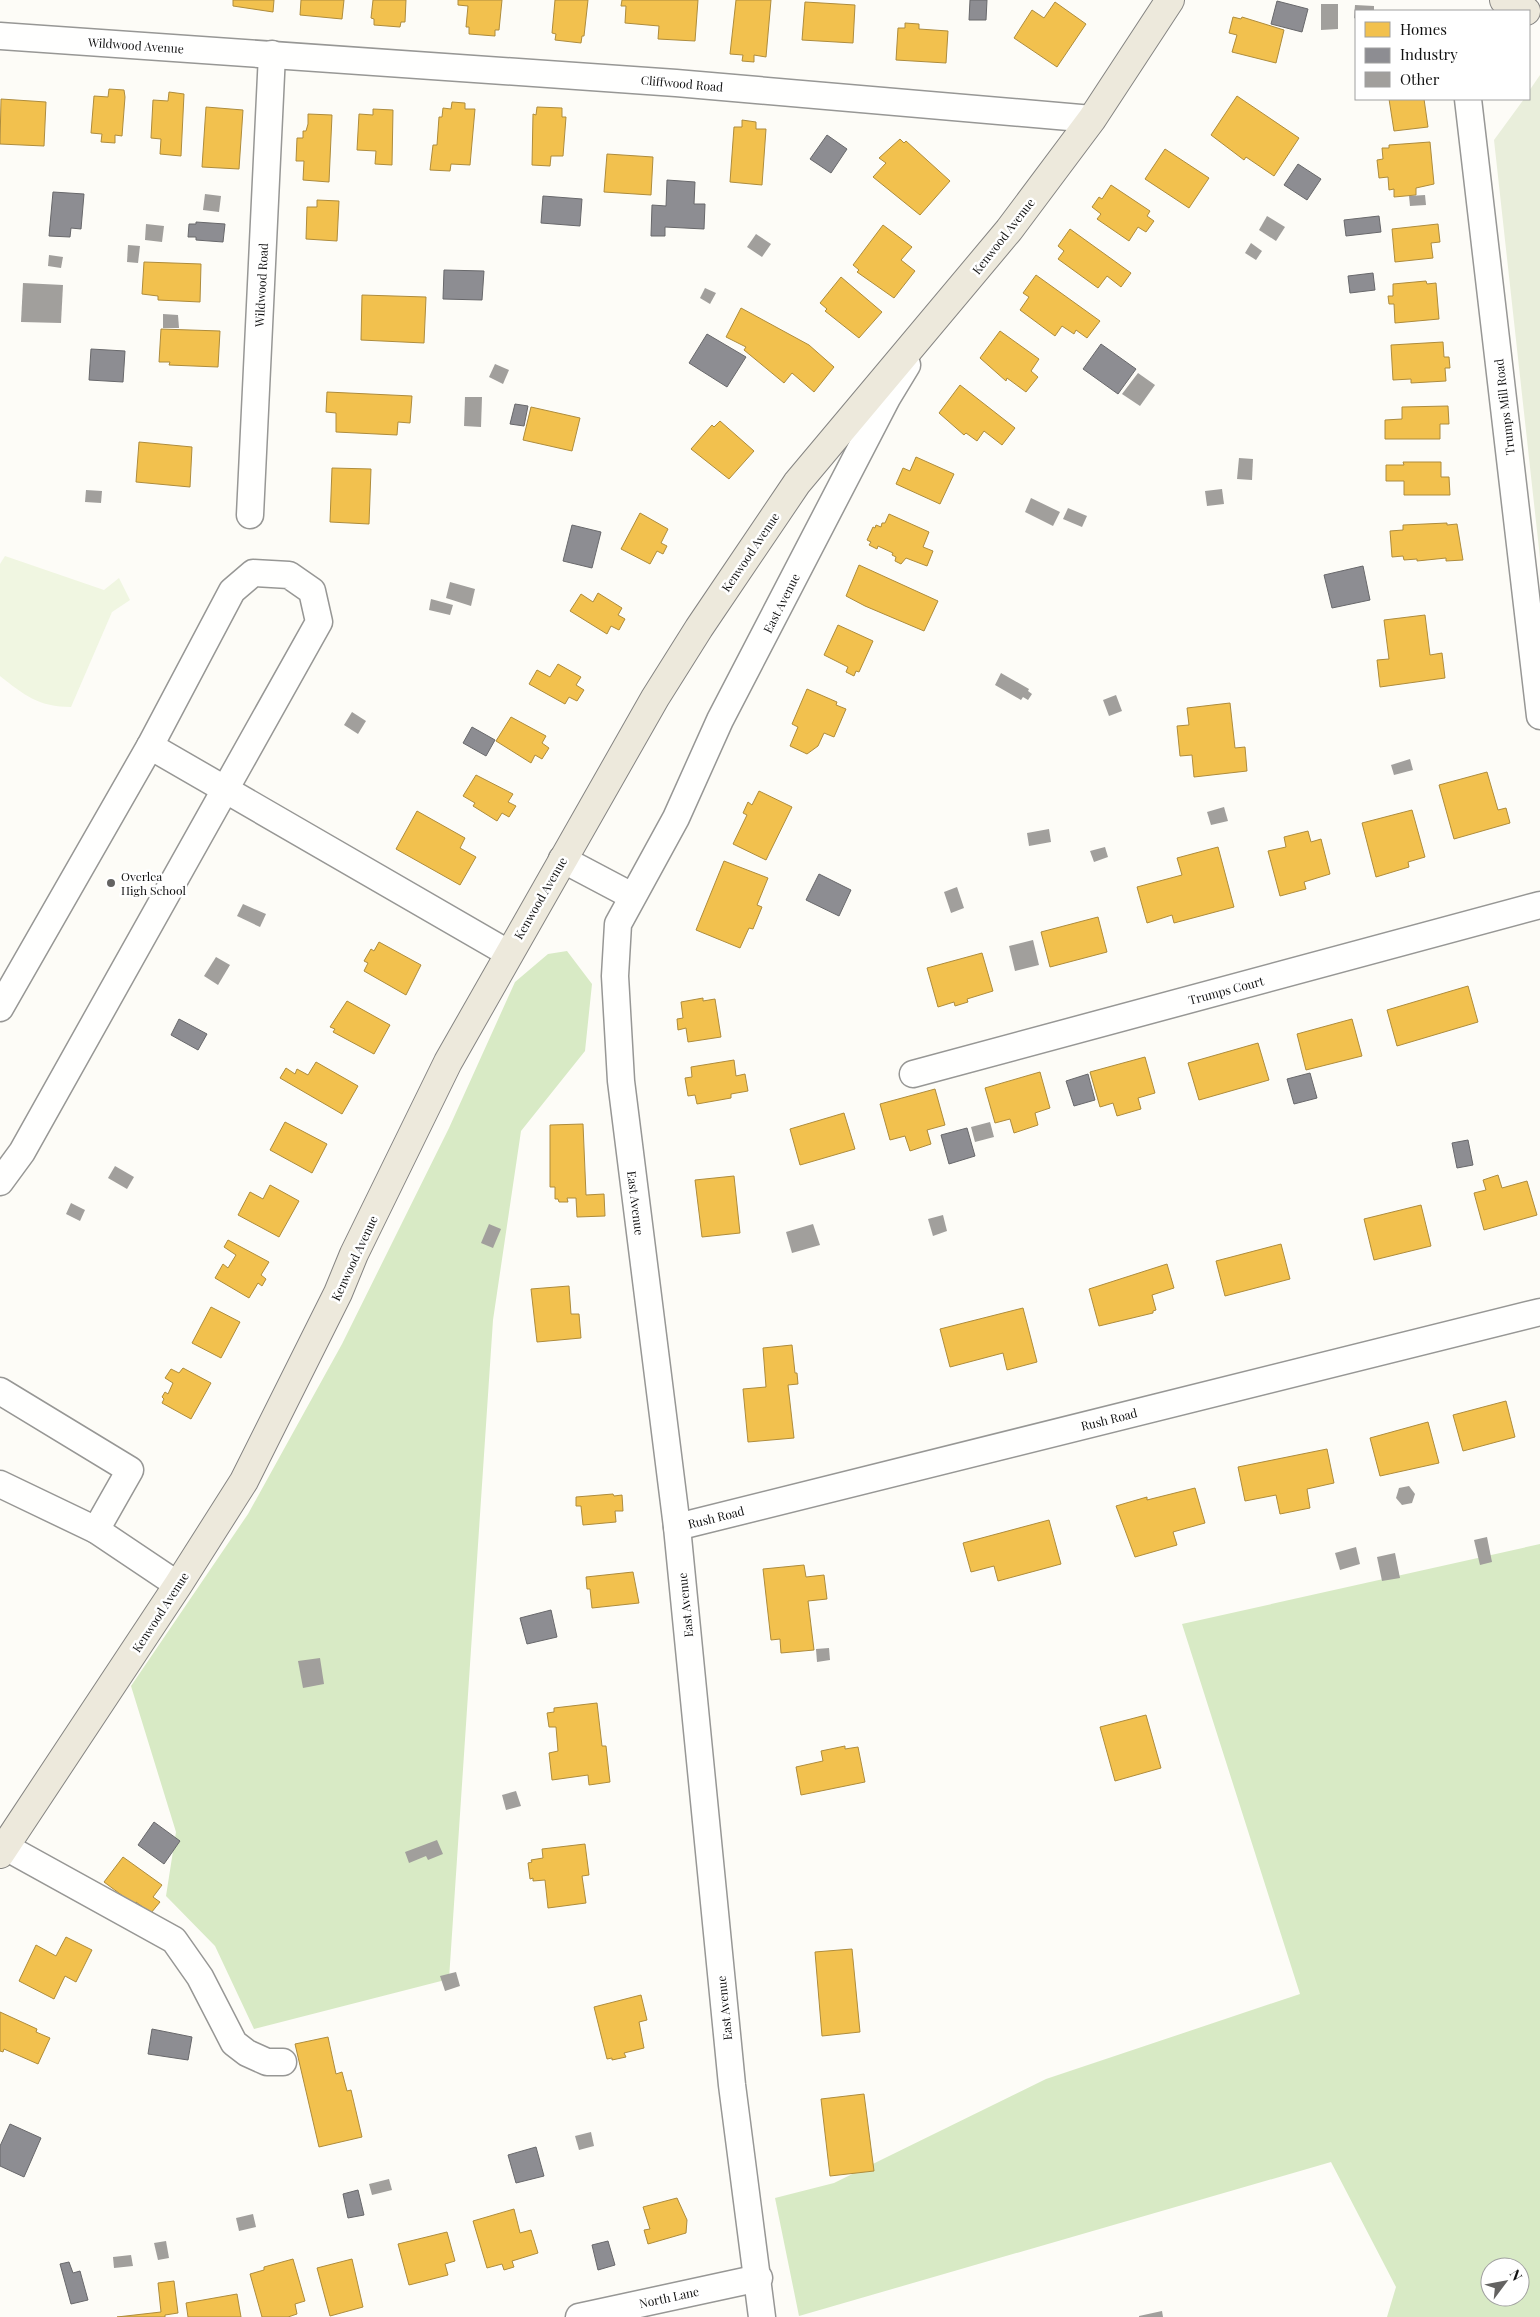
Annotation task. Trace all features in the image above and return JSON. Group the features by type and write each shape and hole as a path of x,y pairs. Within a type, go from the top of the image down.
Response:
{"main road":[{"name":"Kenwood Avenue","path":"2,1848 178,1584 244,1481 334,1302 354,1254 448,1062 508,953 655,698 753,546 797,483 1010,230 1092,119 1170,0"},
{"path":"1504,0 1523,10"}],"street":[{"name":"Wildwood Avenue","path":"0,36 272,54"},
{"name":"Cliffwood Road","path":"272,54 676,83 1092,119"},
{"name":"Wildwood Road","path":"250,515 272,54"},
{"name":"Trumps Mill Road","path":"1468,100 1540,716"},
{"name":"East Avenue","path":"762,2317 732,2085 677,1527 621,1081 615,976 618,924 676,818 720,720 887,398 939,314"},
{"path":"0,1008 150,746 232,591 253,573 289,575 312,592 319,622 22,1152 0,1182"},
{"path":"150,746 508,953"},
{"path":"562,859 632,896"},
{"name":"Trumps Court","path":"913,1074 1540,905"},
{"name":"Rush Road","path":"677,1527 1540,1312"},
{"path":"0,1391 130,1470 96,1530"},
{"path":"0,1484 96,1530 178,1584"},
{"path":"2,1848 174,1940 200,1978 234,2043 247,2053 267,2062 283,2062"},
{"name":"North Lane","path":"579,2317 758,2278"}],"green space":[{"path":"1540,75 1540,558 1494,140 1523,100 1530,100 1530,90"},
{"path":"5,556 104,590 119,578 130,600 112,612 71,707 50,705 32,699 0,676 0,564"},
{"path":"567,951 592,984 585,1051 521,1131 493,1320 449,1979 254,2029 215,1946 166,1896 176,1832 131,1686 248,1514 342,1344 449,1128 515,982 548,954"},
{"path":"1540,1544 1540,2317 1387,2317 1396,2287 1331,2162 799,2316 775,2198 834,2183 1046,2079 1300,1994 1182,1624"}],"building: Homes":[{"path":"233,0 274,0 273,12 233,6"},
{"path":"301,0 344,0 342,19 300,15"},
{"path":"373,0 406,0 405,22 401,22 400,27 374,25 374,19 371,18"},
{"path":"458,0 502,0 499,30 495,30 495,36 469,34 469,27 466,27 468,6 458,5"},
{"path":"555,0 588,0 584,36 582,36 581,43 555,40 556,34 552,33"},
{"path":"622,0 698,0 695,41 658,39 659,26 625,23 626,6 621,6"},
{"path":"736,0 771,0 766,57 754,55 754,62 742,61 743,55 730,54"},
{"path":"805,2 855,5 853,43 802,40"},
{"path":"1055,2 1086,24 1057,67 1014,38 1032,10 1044,18"},
{"path":"1233,17 1241,19 1242,17 1284,30 1276,63 1232,52 1237,35 1229,33"},
{"path":"905,23 919,24 919,29 948,31 946,63 896,60 898,28 905,28"},
{"path":"109,89 124,90 125,97 122,136 115,135 115,143 101,142 102,134 91,133 94,96 108,97"},
{"path":"169,92 184,94 181,156 160,154 161,139 151,138 153,100 168,101"},
{"path":"1237,96 1299,138 1274,176 1246,157 1244,160 1211,135"},
{"path":"1,99 46,102 44,146 0,144"},
{"path":"1389,100 1424,100 1428,127 1394,131"},
{"path":"452,102 465,103 465,109 475,109 470,165 451,164 450,171 430,170 433,145 437,145 439,117 442,117 443,108 451,109"},
{"path":"206,107 243,110 239,169 202,167"},
{"path":"537,107 562,108 562,117 566,117 563,156 551,156 550,166 532,165 533,114 536,115"},
{"path":"373,109 393,110 392,165 375,164 376,151 357,150 359,114 373,115"},
{"path":"308,114 332,115 329,182 303,180 304,161 296,161 297,138 303,138 303,131 306,131 308,124"},
{"path":"742,120 756,122 756,129 766,129 762,185 730,182 734,127 742,127"},
{"path":"900,139 904,143 906,141 950,181 920,215 873,177 886,163 879,158"},
{"path":"1430,142 1434,184 1416,188 1416,195 1394,197 1394,189 1389,190 1388,177 1379,178 1377,160 1383,159 1382,148 1389,148 1389,145"},
{"path":"1165,149 1209,178 1189,208 1145,179"},
{"path":"607,154 653,157 651,195 604,192"},
{"path":"1111,185 1150,211 1147,216 1154,221 1146,232 1138,227 1129,241 1097,219 1101,214 1092,207 1099,197 1102,199"},
{"path":"317,200 339,201 337,241 306,239 307,207 317,207"},
{"path":"1438,224 1440,242 1431,243 1433,258 1395,262 1392,229"},
{"path":"883,225 912,247 901,260 915,271 894,298 857,272 859,270 853,265"},
{"path":"1070,229 1131,273 1121,287 1107,276 1098,288 1058,259 1064,251 1058,246"},
{"path":"144,262 201,264 200,302 158,300 158,296 142,294"},
{"path":"1036,275 1100,321 1087,338 1076,330 1074,334 1062,326 1055,336 1020,310 1029,297 1023,293"},
{"path":"841,277 882,312 859,338 825,311 827,309 820,303"},
{"path":"1426,281 1427,284 1436,283 1439,319 1395,323 1394,304 1389,304 1388,296 1393,296 1393,284"},
{"path":"362,295 426,297 424,343 361,340"},
{"path":"741,308 809,345 834,367 814,392 792,373 784,383 744,350 746,347 726,337"},
{"path":"161,329 220,331 218,367 169,365 170,362 159,362"},
{"path":"1000,331 1039,359 1031,371 1038,377 1026,392 1007,378 1006,381 980,358"},
{"path":"1443,342 1444,357 1449,357 1450,368 1445,368 1446,381 1411,383 1411,379 1393,380 1391,345"},
{"path":"960,385 1015,428 1002,445 984,431 977,441 966,433 964,435 939,413"},
{"path":"327,392 412,396 410,423 398,422 397,435 336,432 336,413 326,412"},
{"path":"1448,406 1449,424 1440,424 1440,439 1385,439 1385,420 1402,419 1402,407"},
{"path":"531,407 580,418 572,451 523,440"},
{"path":"720,421 754,451 729,479 691,449 712,425 714,427"},
{"path":"139,442 192,447 190,487 136,482"},
{"path":"916,457 954,474 940,504 896,484 903,468 910,471"},
{"path":"1403,462 1441,462 1441,477 1449,477 1450,495 1404,495 1404,481 1386,481 1386,465 1404,465"},
{"path":"332,468 371,469 369,524 330,522"},
{"path":"640,513 668,529 661,543 667,546 663,554 657,551 650,564 621,549"},
{"path":"889,514 929,532 923,547 933,551 927,566 906,558 901,564 895,561 896,557 892,555 893,553 878,546 877,549 869,545 871,542 867,540 873,527 875,528 876,525 881,527"},
{"path":"1447,523 1447,525 1457,524 1463,560 1446,561 1446,558 1417,561 1417,559 1404,560 1403,556 1392,557 1390,531 1403,530 1403,525"},
{"path":"859,565 938,601 924,631 846,596"},
{"path":"598,593 622,608 618,615 625,619 619,630 611,626 607,634 570,611 581,594 593,602"},
{"path":"1425,615 1430,655 1442,653 1445,678 1380,687 1377,660 1389,659 1384,620"},
{"path":"838,625 873,641 859,672 856,671 854,676 846,672 848,667 824,655"},
{"path":"558,664 581,677 576,685 584,690 577,701 569,697 565,704 529,684 537,670 550,677"},
{"path":"807,689 837,702 836,705 846,709 834,737 824,733 818,746 807,754 790,746 798,727 792,724"},
{"path":"1230,703 1235,748 1245,747 1247,771 1194,777 1192,755 1180,756 1177,726 1189,725 1187,708"},
{"path":"511,717 546,736 542,743 549,748 542,759 535,755 531,763 496,741"},
{"path":"1487,772 1498,810 1506,808 1510,823 1454,839 1439,785"},
{"path":"476,775 513,794 508,802 516,806 509,817 502,813 497,821 473,806 475,803 463,796"},
{"path":"759,791 792,807 766,860 733,844 747,815 743,813 748,802 752,805"},
{"path":"1412,810 1425,857 1408,862 1409,867 1376,877 1362,823"},
{"path":"417,811 465,838 460,848 476,857 460,885 396,849"},
{"path":"1308,831 1311,842 1321,839 1330,874 1304,882 1306,889 1280,896 1268,851 1286,847 1284,837"},
{"path":"1218,847 1234,907 1174,923 1172,915 1147,923 1137,887 1182,875 1177,858"},
{"path":"724,861 768,878 757,905 762,907 753,929 749,928 740,948 696,930"},
{"path":"1098,917 1107,952 1050,967 1041,932"},
{"path":"379,942 421,965 406,995 364,971 368,963 364,961 371,949 374,951"},
{"path":"982,953 993,991 967,999 968,1002 955,1006 954,1002 938,1007 927,968"},
{"path":"1468,986 1478,1022 1397,1046 1387,1010"},
{"path":"703,998 703,1001 715,999 721,1037 688,1042 686,1028 678,1030 677,1019 683,1018 681,1002"},
{"path":"347,1001 390,1025 374,1054 333,1032 335,1029 330,1027"},
{"path":"1352,1019 1362,1056 1306,1070 1297,1034"},
{"path":"1258,1043 1269,1080 1199,1100 1188,1063"},
{"path":"1145,1057 1155,1093 1138,1098 1141,1109 1117,1116 1113,1103 1100,1107 1090,1072"},
{"path":"734,1060 736,1076 745,1074 748,1091 731,1094 731,1098 697,1104 695,1095 688,1096 685,1078 692,1077 691,1067"},
{"path":"316,1062 358,1086 342,1114 280,1078 286,1068 295,1074 297,1069 308,1075"},
{"path":"1040,1072 1050,1108 1035,1113 1038,1125 1014,1133 1010,1119 995,1123 985,1088"},
{"path":"935,1089 945,1125 927,1130 931,1144 910,1151 905,1136 890,1140 880,1104"},
{"path":"844,1113 855,1149 800,1165 790,1129"},
{"path":"285,1122 327,1144 312,1173 270,1150"},
{"path":"583,1124 586,1195 604,1194 605,1216 577,1217 576,1198 567,1198 568,1202 559,1202 558,1199 555,1199 555,1187 550,1187 550,1125"},
{"path":"1498,1175 1502,1188 1527,1181 1537,1215 1484,1230 1474,1193 1486,1190 1483,1180"},
{"path":"734,1176 740,1233 702,1237 695,1180"},
{"path":"270,1185 299,1201 279,1237 238,1215 250,1192 263,1199"},
{"path":"1421,1205 1431,1246 1374,1260 1364,1219"},
{"path":"228,1240 269,1262 261,1275 266,1279 262,1286 258,1283 249,1298 215,1278 223,1264 228,1268 236,1255 224,1247"},
{"path":"1281,1244 1290,1279 1225,1296 1216,1261"},
{"path":"1167,1264 1174,1288 1152,1295 1156,1310 1153,1313 1099,1326 1089,1289"},
{"path":"569,1286 571,1314 579,1314 581,1338 537,1342 531,1289"},
{"path":"211,1307 240,1322 221,1358 192,1343"},
{"path":"1023,1308 1037,1362 1007,1370 1003,1353 950,1367 940,1329"},
{"path":"792,1345 798,1384 788,1385 794,1438 748,1442 743,1389 766,1387 763,1348"},
{"path":"183,1368 211,1383 191,1419 162,1403 164,1399 162,1397 165,1392 168,1394 173,1383 165,1378 171,1369 179,1373"},
{"path":"1506,1401 1515,1437 1463,1451 1453,1415"},
{"path":"1428,1422 1439,1463 1380,1476 1370,1438"},
{"path":"1327,1449 1334,1483 1307,1489 1310,1508 1280,1514 1276,1495 1245,1501 1238,1467"},
{"path":"1195,1488 1205,1523 1173,1532 1177,1545 1135,1557 1116,1506 1147,1497 1147,1500"},
{"path":"613,1494 614,1496 622,1495 623,1511 615,1511 616,1522 583,1525 581,1506 576,1506 576,1497"},
{"path":"1049,1520 1061,1564 998,1581 994,1566 971,1572 963,1543"},
{"path":"804,1565 806,1577 824,1575 827,1599 808,1601 814,1650 781,1653 780,1639 771,1640 763,1569"},
{"path":"633,1572 639,1603 592,1608 590,1589 587,1589 586,1577"},
{"path":"597,1703 602,1746 606,1746 610,1782 589,1785 588,1775 552,1780 549,1753 558,1751 556,1727 549,1727 547,1713 554,1712 554,1708"},
{"path":"1146,1715 1161,1768 1115,1781 1100,1727"},
{"path":"845,1746 845,1749 858,1747 865,1782 801,1795 796,1767 823,1761 821,1751"},
{"path":"585,1844 589,1875 582,1876 586,1903 548,1908 545,1880 533,1881 533,1878 530,1879 528,1863 532,1862 531,1860 543,1858 542,1849"},
{"path":"123,1857 162,1885 153,1897 160,1902 151,1913 136,1902 135,1905 104,1882"},
{"path":"66,1937 92,1950 76,1982 65,1976 54,1999 19,1981 36,1945 56,1956"},
{"path":"852,1949 860,2032 822,2036 815,1952"},
{"path":"641,1995 647,2020 639,2022 644,2048 624,2053 626,2057 612,2060 612,2058 607,2059 594,2007"},
{"path":"0,2012 37,2029 36,2032 50,2038 38,2064 4,2049 3,2052 0,2051"},
{"path":"328,2037 336,2074 342,2072 347,2091 351,2090 362,2137 319,2147 295,2044"},
{"path":"864,2094 874,2171 830,2176 821,2099"},
{"path":"677,2198 687,2220 686,2233 648,2244 644,2230 650,2229 643,2207"},
{"path":"514,2209 520,2233 531,2230 538,2253 512,2261 514,2267 504,2270 502,2264 487,2268 473,2221"},
{"path":"447,2232 455,2261 445,2264 448,2275 409,2285 398,2244"},
{"path":"293,2259 305,2301 295,2304 297,2314 288,2317 262,2317 250,2274 264,2270 264,2267"},
{"path":"352,2259 363,2307 330,2316 317,2268"},
{"path":"174,2281 178,2313 165,2315 165,2317 117,2317 161,2312 158,2283"},
{"path":"237,2294 241,2317 188,2317 186,2303"}],"building: Industry":[{"path":"970,0 987,0 986,20 969,20"},
{"path":"1277,1 1308,9 1302,32 1271,24"},
{"path":"827,135 847,149 831,173 810,159"},
{"path":"1298,164 1321,179 1307,200 1284,185"},
{"path":"667,180 695,182 694,204 705,204 704,229 665,227 665,236 651,236 652,205 666,206"},
{"path":"53,192 84,194 81,229 71,228 70,237 49,236"},
{"path":"543,196 582,199 580,226 541,223"},
{"path":"1379,216 1381,232 1346,236 1344,220"},
{"path":"196,222 225,224 223,242 196,240 196,237 188,237 189,224 196,224"},
{"path":"444,270 484,271 482,300 443,299"},
{"path":"1373,273 1375,290 1350,293 1348,276"},
{"path":"707,334 746,357 727,387 689,363"},
{"path":"1101,344 1136,369 1118,394 1083,369"},
{"path":"91,349 125,351 123,382 89,380"},
{"path":"515,404 528,406 524,426 510,424"},
{"path":"572,525 601,532 592,568 563,561"},
{"path":"1363,566 1370,600 1332,608 1324,575"},
{"path":"472,727 495,740 486,756 463,743"},
{"path":"819,874 851,890 839,916 806,900"},
{"path":"179,1019 207,1034 198,1050 171,1035"},
{"path":"1310,1073 1317,1098 1294,1104 1287,1079"},
{"path":"1088,1074 1095,1100 1074,1106 1066,1081"},
{"path":"967,1128 975,1156 949,1164 941,1135"},
{"path":"1468,1140 1473,1165 1457,1168 1452,1143"},
{"path":"551,1610 557,1637 527,1644 520,1618"},
{"path":"154,1822 180,1841 164,1864 138,1845"},
{"path":"152,2029 192,2037 188,2060 148,2054"},
{"path":"10,2124 41,2138 24,2177 0,2166 0,2146"},
{"path":"536,2147 544,2176 516,2183 508,2155"},
{"path":"358,2190 364,2215 348,2218 343,2194"},
{"path":"608,2241 615,2265 598,2270 592,2245"},
{"path":"69,2262 73,2273 80,2271 88,2300 71,2304 60,2264"}],"building: Other":[{"path":"1321,4 1338,4 1338,29 1321,30"},
{"path":"1355,5 1374,6 1374,10 1355,10 1354,18"},
{"path":"205,194 221,196 219,212 203,210"},
{"path":"1425,195 1426,205 1410,206 1409,196"},
{"path":"1267,216 1285,227 1276,241 1259,230"},
{"path":"146,224 164,226 162,242 145,240"},
{"path":"756,234 771,244 762,257 747,247"},
{"path":"1251,243 1262,251 1256,260 1245,253"},
{"path":"128,245 140,246 138,263 127,262"},
{"path":"49,255 63,257 61,268 48,266"},
{"path":"23,283 63,285 61,323 21,322"},
{"path":"705,288 716,293 710,304 700,298"},
{"path":"163,314 178,315 179,328 163,328"},
{"path":"495,364 509,370 503,384 489,377"},
{"path":"1138,373 1155,385 1140,406 1122,394"},
{"path":"465,397 482,397 481,427 464,426"},
{"path":"1239,458 1253,459 1252,480 1237,479"},
{"path":"1222,489 1224,504 1207,506 1205,491"},
{"path":"86,490 102,491 101,503 85,502"},
{"path":"1031,498 1060,512 1053,526 1025,512"},
{"path":"1068,508 1087,516 1082,527 1063,519"},
{"path":"450,582 475,589 471,606 446,598"},
{"path":"431,599 453,605 450,615 429,610"},
{"path":"1001,673 1029,689 1028,691 1032,694 1028,700 1023,697 1021,700 995,685"},
{"path":"1116,695 1122,711 1109,716 1103,700"},
{"path":"352,712 366,721 358,734 344,725"},
{"path":"1410,759 1413,770 1394,775 1391,765"},
{"path":"1224,807 1228,821 1211,825 1207,812"},
{"path":"1049,829 1051,842 1029,846 1027,833"},
{"path":"1105,847 1108,857 1094,862 1090,851"},
{"path":"957,887 964,908 951,913 944,892"},
{"path":"243,904 266,914 260,927 237,916"},
{"path":"1033,940 1039,965 1015,971 1009,946"},
{"path":"216,957 230,965 218,985 204,976"},
{"path":"990,1122 994,1137 975,1142 971,1127"},
{"path":"115,1166 134,1177 127,1189 108,1178"},
{"path":"71,1203 85,1210 80,1221 66,1214"},
{"path":"943,1215 947,1231 933,1236 928,1219"},
{"path":"489,1224 501,1229 493,1248 481,1243"},
{"path":"813,1224 820,1245 792,1253 786,1232"},
{"path":"1409,1486 1415,1494 1412,1503 1402,1505 1396,1498 1399,1488"},
{"path":"1487,1537 1492,1562 1480,1565 1474,1540"},
{"path":"1356,1547 1360,1564 1340,1570 1335,1553"},
{"path":"1395,1553 1400,1578 1382,1581 1377,1557"},
{"path":"829,1648 830,1660 817,1662 816,1649"},
{"path":"320,1658 324,1684 303,1688 298,1661"},
{"path":"516,1791 521,1806 506,1810 502,1795"},
{"path":"437,1840 443,1854 428,1860 426,1856 409,1863 405,1852"},
{"path":"456,1972 460,1986 445,1991 440,1976"},
{"path":"591,2132 594,2146 579,2150 575,2136"},
{"path":"389,2179 392,2190 372,2195 369,2184"},
{"path":"253,2214 256,2227 239,2231 236,2218"},
{"path":"166,2241 169,2258 158,2260 154,2243"},
{"path":"131,2255 133,2266 114,2268 113,2257"},
{"path":"1162,2311 1163,2317 1139,2317 1139,2316"}],"place":[{"name":"Overlea High School","path":"111,883"}]}
